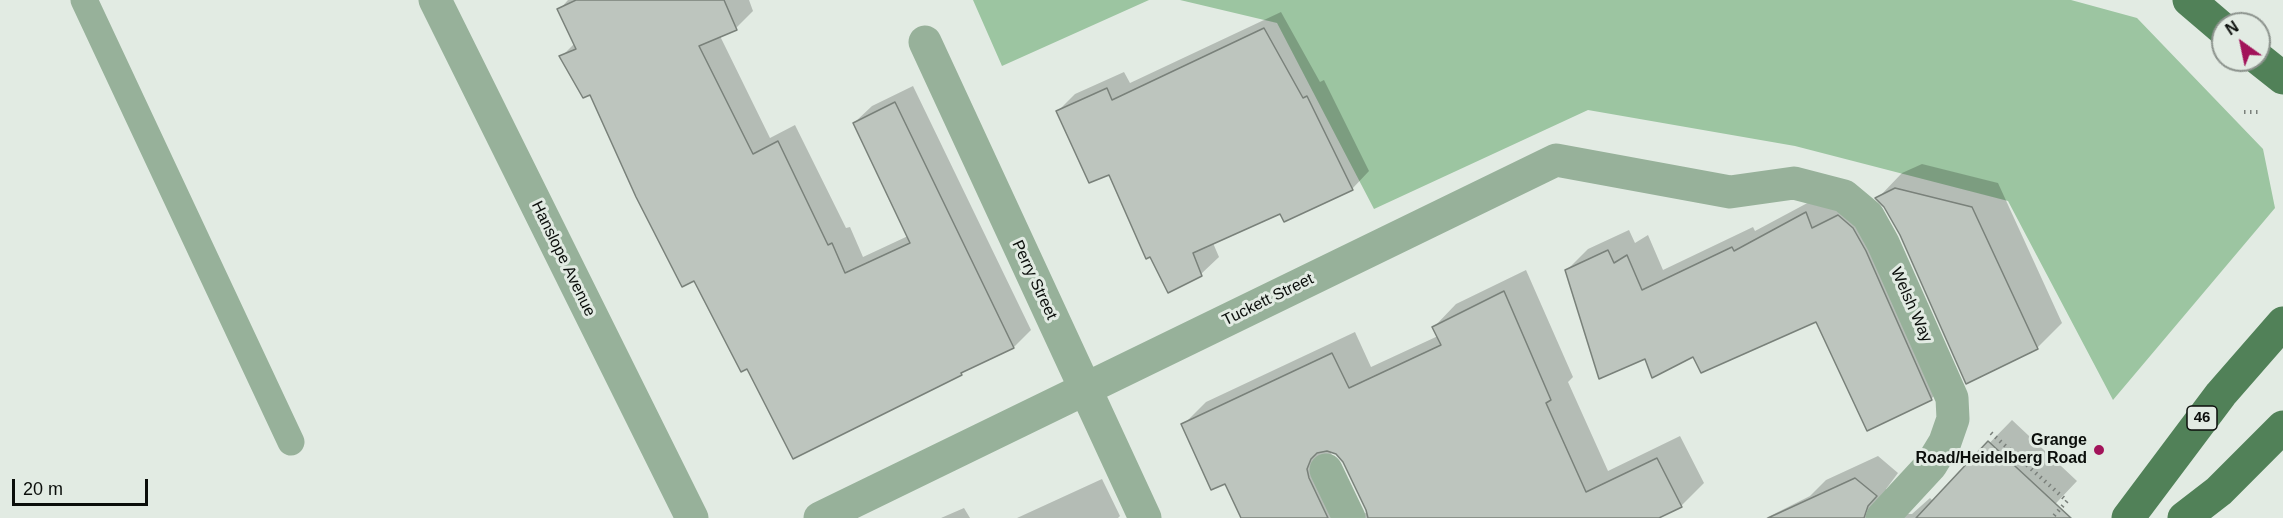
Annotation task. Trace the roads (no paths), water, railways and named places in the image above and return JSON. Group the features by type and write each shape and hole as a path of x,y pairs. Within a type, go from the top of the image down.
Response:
{"main road":[{"path":"2188,0 2211,19"},
{"path":"2271,68 2283,78"},
{"name":"46","path":"2128,518 2221,393 2283,323"},
{"path":"2184,518 2219,491 2283,427"}],"street":[{"name":"Hanslope Avenue","path":"435,0 692,518"},
{"name":"Perry Street","path":"924,42 1144,518"},
{"name":"Tuckett Street","path":"820,518 1556,160 1730,192"},
{"name":"Welsh Way","path":"1730,192 1794,183 1844,195 1868,216 1883,243 1952,398 1953,419 1945,442 1931,465 1882,518"},
{"path":"1326,470 1349,518"}],"lane":[{"path":"84,0 291,442"}],"place":[{"name":"Grange Road/Heidelberg Road","path":"2099,450"}]}
